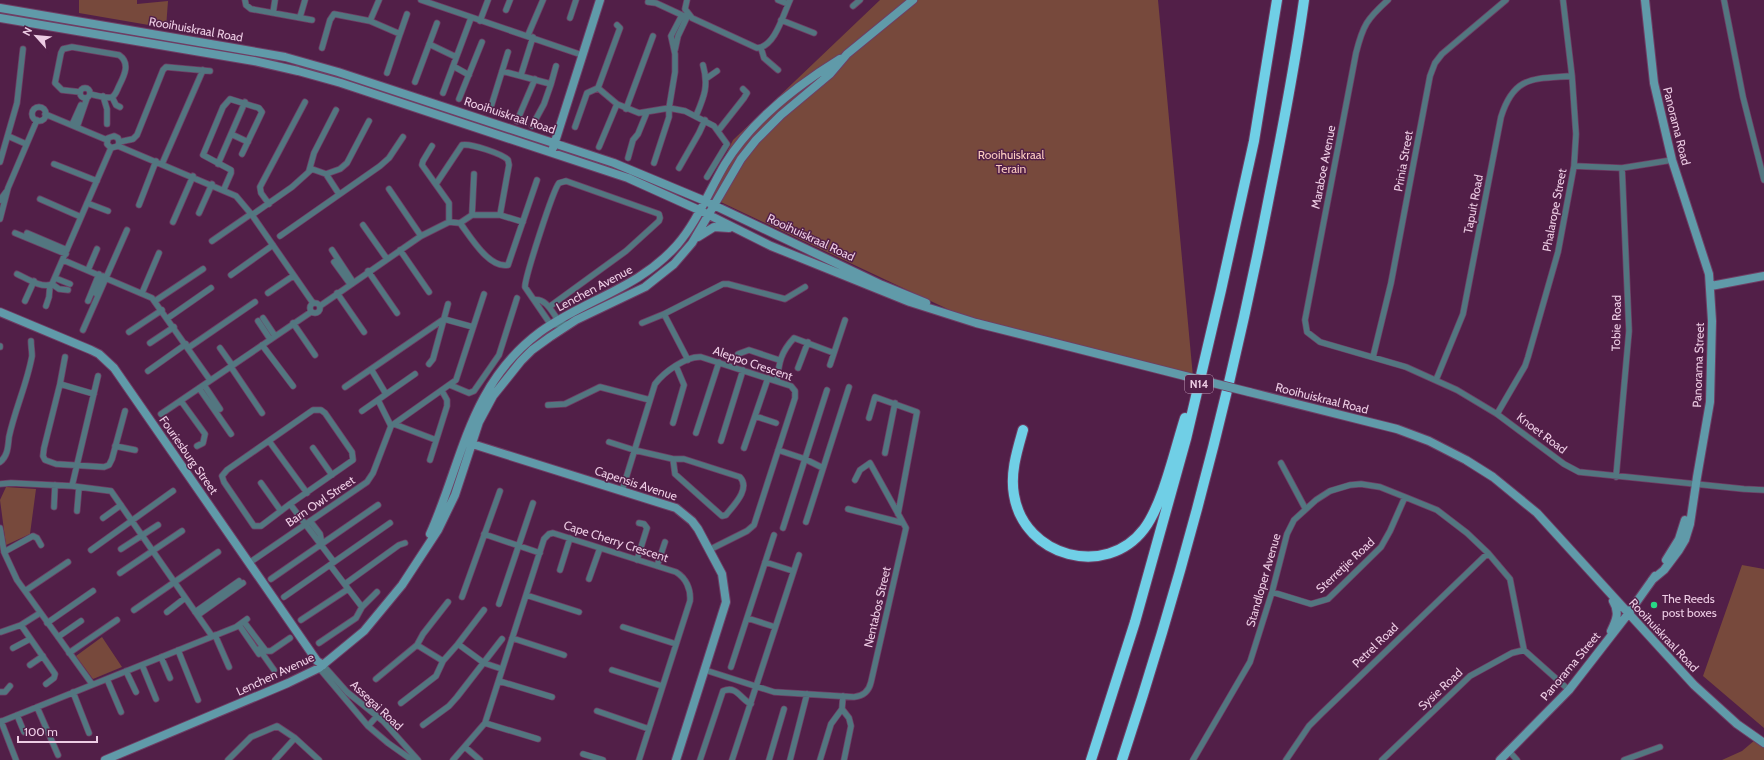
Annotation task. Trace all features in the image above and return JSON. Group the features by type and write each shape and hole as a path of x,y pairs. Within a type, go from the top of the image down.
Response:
{"highway":[{"name":"N14","path":"1091,760 1135,622 1184,446 1254,141 1277,0"},
{"name":"N14","path":"1122,760 1172,601 1214,446 1250,298 1280,144 1304,0"},
{"path":"1023,430 1015,462 1013,481 1014,496 1021,517 1032,533 1051,548 1061,553 1083,558 1106,555 1126,546 1135,538 1144,529 1159,500 1193,389 1225,260 1232,239"}],"main road":[{"path":"551,152 600,0"},
{"name":"Lenchen Avenue","path":"105,760 288,683 320,665 364,631 402,585 418,561 468,442 480,403 498,376 520,349 555,324 634,282 676,246 688,231 726,163 744,139 771,110 796,88 848,54 913,0"},
{"name":"Panorama Road","path":"1645,0 1653,80 1672,160 1702,255"},
{"name":"Rooihuiskraal Road","path":"0,8 285,57 346,74 614,163 705,201 882,285 987,325"},
{"name":"Rooihuiskraal Road","path":"0,18 254,61 298,71 390,99 628,178 700,210 740,231 809,262 910,302 987,325 1397,430 1430,441 1466,460 1504,485 1537,513 1604,587 1676,658 1710,700 1737,724 1764,744"},
{"name":"Lenchen Avenue","path":"468,442 493,396 521,361 550,337 571,324 645,287 674,264 692,243 710,215 741,159 756,140 781,115 830,74 848,54"},
{"path":"692,243 705,232 714,227 723,227 740,231"},
{"name":"Panorama Street","path":"1500,760 1569,690 1652,580 1675,546 1682,531 1695,481 1710,402 1712,357 1710,286 1702,255"},
{"path":"1710,286 1764,276"},
{"name":"Fouriesburg Street","path":"0,312 91,350 114,368 320,665"},
{"name":"Capensis Avenue","path":"468,442 678,510 692,521 698,529 723,580 726,602 676,760"},
{"path":"1604,587 1617,610 1614,624 1604,644"}],"street":[{"path":"245,0 248,7 312,20"},
{"path":"273,12 275,0"},
{"path":"300,17 305,0"},
{"path":"370,21 379,0"},
{"path":"421,0 480,21 531,36 582,55"},
{"path":"480,21 488,0"},
{"path":"506,10 510,0"},
{"path":"521,75 531,36 543,0"},
{"path":"570,18 576,0"},
{"path":"654,163 668,122 675,72 675,54 678,36 686,16 687,0"},
{"path":"648,2 656,3 755,48 761,48 772,40 789,2 778,0"},
{"path":"853,6 860,0"},
{"name":"Maraboe Avenue","path":"1320,342 1308,332 1305,320 1356,53 1365,23 1388,0"},
{"name":"Prinia Street","path":"1373,357 1392,284 1430,76 1435,63 1442,54 1506,0"},
{"name":"Phalarope Street","path":"1497,414 1525,366 1528,357 1558,252 1574,166 1576,134 1572,76 1563,0"},
{"path":"1724,0 1743,97 1764,180"},
{"path":"322,48 330,20 334,14 370,21 400,34"},
{"path":"387,73 407,14"},
{"path":"443,93 471,18"},
{"path":"781,20 814,34"},
{"path":"415,82 437,23"},
{"path":"575,127 587,93 598,88 616,42 620,28 617,25"},
{"path":"626,109 653,36"},
{"path":"460,99 482,42"},
{"path":"429,44 456,57"},
{"path":"67,47 119,55 122,57 125,62 125,74 116,93 112,97 87,97 80,92 62,90 55,84 61,53 67,47"},
{"path":"761,48 764,58 778,70"},
{"path":"0,162 18,103 23,49"},
{"path":"490,110 508,52"},
{"path":"453,66 469,75"},
{"path":"532,126 544,104 556,66"},
{"path":"696,116 704,96 707,78 703,66"},
{"path":"46,306 51,285 67,252 111,148 133,139 137,135 163,70 166,67 210,71"},
{"path":"162,164 202,70"},
{"path":"502,70 551,84"},
{"path":"707,78 717,71"},
{"name":"Tapuit Road","path":"1436,380 1464,314 1499,125 1505,103 1510,94 1519,85 1530,80 1572,76"},
{"path":"517,121 535,79"},
{"path":"75,126 89,90 86,88 82,89 80,92"},
{"path":"598,88 617,104 626,109 639,113 669,108 682,110 705,120 718,131 727,144 707,177"},
{"path":"718,131 747,93 743,89"},
{"path":"103,96 107,109 107,124"},
{"path":"112,97 116,105 120,107"},
{"path":"224,189 231,172 230,169 203,155 223,106 230,99 245,102 259,108 262,112 242,154"},
{"path":"218,164 245,102"},
{"path":"269,204 260,190 261,184 305,102"},
{"path":"599,147 617,104"},
{"path":"37,120 32,114 35,108 42,108 45,114 107,140"},
{"path":"212,241 269,204 292,187 309,171 314,153 336,110"},
{"path":"628,158 633,140 638,134 647,112"},
{"path":"37,120 43,119 45,114"},
{"path":"0,220 8,188 37,120"},
{"path":"679,168 705,120"},
{"path":"326,174 340,169 347,163 369,121"},
{"path":"231,134 248,142"},
{"path":"8,136 26,144"},
{"path":"107,140 110,136 114,136 118,138 119,144"},
{"path":"280,236 386,161 403,137"},
{"path":"107,140 107,144 111,148"},
{"path":"119,144 162,164 224,189 236,196 273,245 313,303 317,303 320,306"},
{"path":"436,184 462,145 468,144 503,156 508,160 509,165 500,215"},
{"path":"432,146 422,165 449,203 449,222"},
{"path":"1574,166 1622,168 1672,160"},
{"path":"139,204 156,161"},
{"path":"54,164 97,181"},
{"name":"Tobie Road","path":"1616,477 1629,326 1622,168"},
{"path":"309,171 315,170 326,174 339,194"},
{"path":"472,215 474,174"},
{"path":"173,222 193,176"},
{"path":"460,223 487,258 506,266 509,263 537,180"},
{"path":"549,307 626,251 659,221 659,214 566,181 559,182 526,280 525,287 555,324 571,324"},
{"path":"199,213 212,184"},
{"path":"0,200 8,188"},
{"path":"389,189 421,236"},
{"path":"40,199 81,217"},
{"path":"87,203 108,211"},
{"path":"161,414 293,323 311,312 318,312 320,306 337,293 421,236 449,222 460,223 472,215 500,215 523,222"},
{"path":"363,225 387,259"},
{"path":"88,301 127,230"},
{"path":"15,233 67,252"},
{"path":"27,233 67,252"},
{"path":"231,276 273,245"},
{"path":"88,270 97,249"},
{"path":"332,250 351,283"},
{"path":"400,250 429,292"},
{"path":"142,293 159,253"},
{"path":"63,260 142,293 155,301 210,380"},
{"path":"334,262 351,283"},
{"path":"155,301 203,269"},
{"path":"368,271 397,313"},
{"path":"17,274 43,285 51,285 59,289 69,287 55,278"},
{"path":"85,317 103,276"},
{"path":"83,330 103,276"},
{"path":"268,293 293,276"},
{"path":"25,301 34,281"},
{"path":"642,323 664,314 723,284 784,299 805,287"},
{"path":"168,318 211,288"},
{"path":"337,293 364,332"},
{"path":"392,425 442,391 458,378 484,294"},
{"path":"450,385 469,393 474,391 499,355 517,298"},
{"path":"534,300 543,301 549,307 555,324 550,337"},
{"path":"148,371 256,302"},
{"path":"311,312 310,307 313,303"},
{"path":"429,364 433,359 448,304"},
{"path":"129,332 162,310"},
{"path":"664,314 688,360"},
{"path":"260,319 272,338"},
{"path":"345,387 444,319 473,327"},
{"path":"830,365 845,320"},
{"path":"293,323 315,355"},
{"path":"150,343 174,327"},
{"path":"777,381 780,360 786,347 794,338 834,353"},
{"path":"0,462 4,459 7,452 13,418 30,362 32,350 31,341"},
{"path":"798,368 808,342"},
{"name":"Knoet Road","path":"1320,342 1406,367 1477,400 1576,471 1616,477 1695,481 1744,490 1764,490"},
{"path":"262,345 293,386"},
{"path":"220,348 262,413"},
{"path":"738,354 748,349 780,360"},
{"path":"65,357 43,456 45,460 49,462 76,465 107,466 112,461 114,446 125,411"},
{"name":"Aleppo Crescent","path":"622,491 657,381 666,372 676,366 688,360 701,357 777,381 794,388 796,393 754,525 747,531 709,550"},
{"path":"696,433 719,362"},
{"path":"673,423 684,385 676,366"},
{"path":"370,369 386,394"},
{"path":"721,441 743,370"},
{"path":"362,411 414,374"},
{"path":"72,486 98,376"},
{"path":"744,448 768,378"},
{"path":"60,384 94,394"},
{"path":"204,385 220,409"},
{"path":"548,405 564,405 602,387 650,400"},
{"path":"806,522 849,387"},
{"path":"199,388 231,434"},
{"path":"783,528 827,390"},
{"path":"430,460 447,406 447,400 442,391"},
{"path":"869,418 874,397 895,403 917,412 898,515"},
{"path":"378,400 392,425 436,440"},
{"path":"181,401 205,434 204,441 197,446"},
{"path":"885,453 895,403"},
{"path":"313,410 322,410 354,456 351,463 290,504 261,526 254,526 222,477 222,474 269,440 313,410"},
{"path":"755,416 776,423"},
{"name":"Barn Owl Street","path":"249,563 367,482 374,471 392,425"},
{"path":"269,440 307,493"},
{"path":"609,442 634,450 673,459 684,459 740,477 742,479 742,492 726,515 722,516 675,474 673,459"},
{"path":"114,446 135,450"},
{"path":"313,448 332,475"},
{"path":"778,450 805,459 823,468"},
{"path":"856,480 860,470 870,463 904,526"},
{"path":"1281,463 1305,508"},
{"path":"0,490 0,485 11,483 72,486 110,491 213,636 229,667"},
{"path":"261,483 281,511"},
{"path":"54,507 55,485"},
{"name":"Standloper Avenue","path":"1193,760 1250,662 1272,592 1287,534 1294,520 1305,508 1330,491 1350,485 1375,486 1405,496 1437,510 1467,533 1488,553 1510,579 1524,650"},
{"path":"77,511 79,487"},
{"path":"91,550 173,491"},
{"path":"462,597 500,491"},
{"name":"Sterretjie Road","path":"1272,592 1311,604 1328,599 1381,547 1390,531 1405,496"},
{"path":"290,504 307,523 315,538 322,544 332,564 362,607"},
{"path":"499,604 533,504"},
{"path":"103,518 121,505"},
{"path":"271,579 378,505"},
{"path":"848,509 904,526"},
{"path":"284,597 390,523"},
{"path":"637,560 647,528 644,524 639,523"},
{"path":"121,549 158,525"},
{"name":"Nentabos Street","path":"843,696 859,696 868,691 873,674 904,526"},
{"path":"0,528 4,552 3,560 92,684"},
{"path":"120,573 182,531"},
{"name":"Cape Cherry Crescent","path":"453,760 485,723 544,539 549,534 554,533 682,575 690,591 690,601 639,760"},
{"path":"484,534 540,553"},
{"path":"731,667 774,535"},
{"path":"4,552 32,537 36,537 41,545"},
{"path":"560,570 570,538"},
{"path":"657,566 665,542"},
{"path":"302,620 398,545 405,543"},
{"path":"595,571 601,548"},
{"path":"589,579 601,548"},
{"path":"134,610 218,552"},
{"name":"Petrel Road","path":"1286,760 1309,726 1488,553"},
{"path":"732,760 799,555"},
{"path":"25,591 68,562"},
{"path":"765,562 793,571"},
{"path":"195,612 242,582"},
{"path":"46,621 93,591"},
{"path":"319,643 356,618 362,607 378,592"},
{"path":"526,595 579,612"},
{"path":"167,612 186,598"},
{"path":"195,612 211,598"},
{"path":"376,679 417,645 423,634 448,602"},
{"path":"46,621 67,604"},
{"path":"401,703 436,676 443,661 484,610"},
{"path":"1,632 21,625 40,613"},
{"path":"747,618 775,627"},
{"path":"69,653 117,620"},
{"path":"58,637 81,621"},
{"path":"17,759 1,721 92,684 106,680 243,622"},
{"path":"243,622 266,651 271,651 290,638"},
{"path":"243,622 264,661"},
{"path":"243,622 274,670"},
{"path":"21,625 55,674 54,678 46,684"},
{"path":"623,627 676,644"},
{"path":"512,638 564,655"},
{"path":"13,648 30,639"},
{"path":"423,726 449,706 502,639"},
{"path":"458,644 484,663 502,669"},
{"path":"417,645 443,661"},
{"path":"178,650 198,700"},
{"path":"1524,650 1569,690"},
{"name":"Sysie Road","path":"1382,760 1470,676 1512,653 1524,650"},
{"path":"30,665 43,656"},
{"path":"161,657 170,678"},
{"path":"142,665 156,699"},
{"name":"Assegai Road","path":"320,665 347,692 377,716 418,760"},
{"name":"Assegai Road","path":"320,665 368,726 388,743 412,760"},
{"path":"612,670 662,686"},
{"path":"705,670 756,687 780,693 843,696 842,709 831,724 820,760"},
{"path":"126,671 136,692"},
{"path":"106,680 114,704"},
{"path":"106,680 121,712"},
{"path":"499,681 552,697"},
{"path":"0,692 5,692 10,686"},
{"path":"700,760 723,691 736,691 745,701 751,704"},
{"path":"73,692 89,733"},
{"path":"790,760 807,694"},
{"path":"36,707 55,753"},
{"path":"770,760 784,709"},
{"path":"842,709 849,718 851,726 844,760"},
{"path":"597,711 649,729"},
{"path":"18,715 24,732"},
{"path":"368,726 377,716"},
{"path":"485,723 538,739"},
{"path":"228,760 251,736 274,726 282,728 319,760"},
{"path":"275,760 295,738"},
{"path":"465,747 480,760"},
{"path":"1624,760 1660,747"},
{"path":"1509,751 1517,760"},
{"path":"583,754 603,760"}],"green space":[{"path":"79,0 137,0 137,4 168,1 166,28 79,13"},
{"name":"Rooihuiskraal Terain","path":"880,0 1158,0 1193,377 956,313 706,195 733,140"},
{"path":"6,487 36,489 30,534 6,545 0,500"},
{"path":"1742,565 1764,569 1764,728 1703,676"},
{"path":"102,637 122,667 93,679 76,656"},
{"path":"1755,740 1764,745 1764,760 1722,760 1742,751"}],"place":[{"name":"The Reeds post boxes","path":"1654,605"}]}
